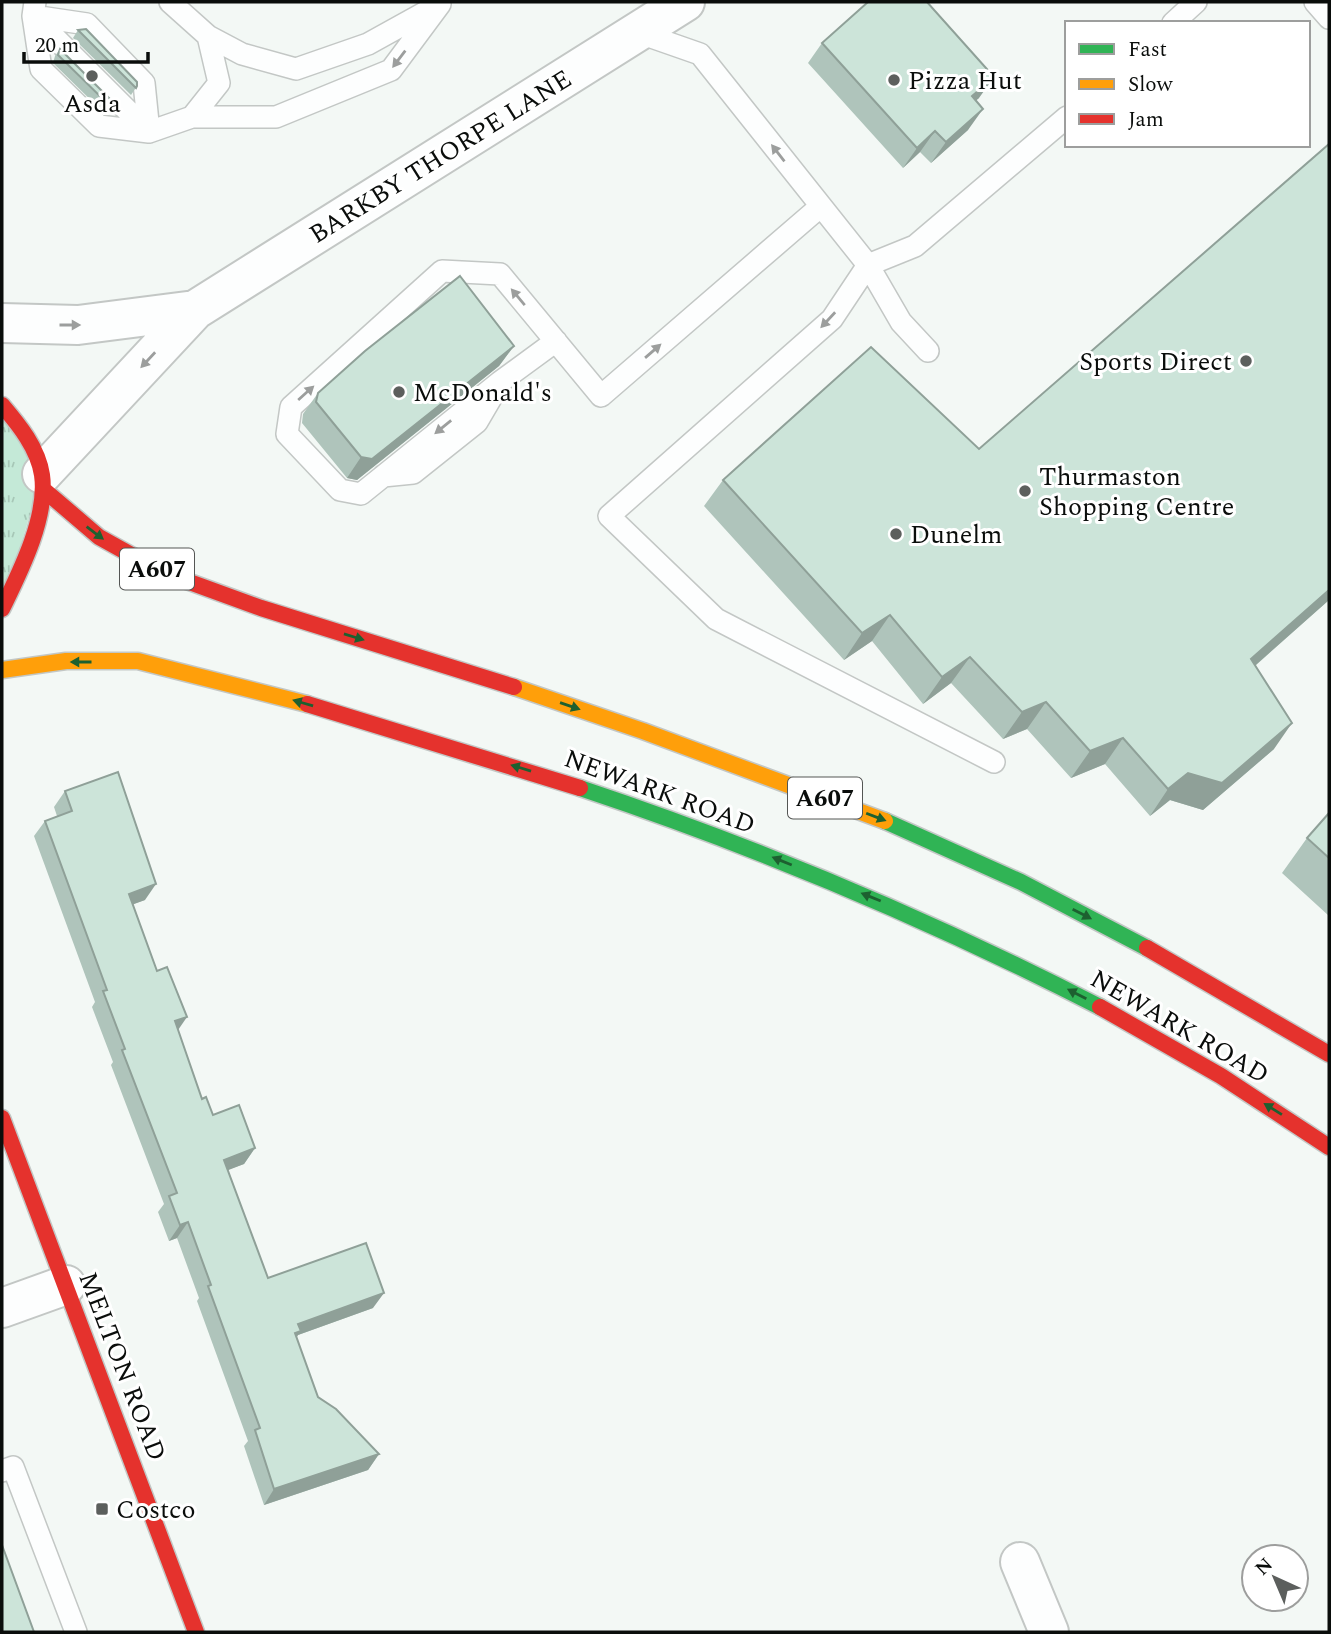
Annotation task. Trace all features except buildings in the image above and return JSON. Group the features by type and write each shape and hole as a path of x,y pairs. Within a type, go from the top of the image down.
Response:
{"main road":[{"path":"2,405 30,444 43,482 29,550 2,609"},
{"name":"NEWARK ROAD","path":"43,482 99,537 162,572 261,608 507,685 643,731 912,831 1021,882 1161,955 1329,1054"},
{"name":"NEWARK ROAD","path":"2,670 41,667 60,662 140,661 256,689 604,794 778,859 932,922 1025,967 1144,1029 1291,1120 1329,1147"},
{"name":"MELTON ROAD","path":"2,1118 196,1632"}],"street":[{"name":"BARKBY THORPE LANE","path":"43,482 195,310 685,2"},
{"name":"BARKBY THORPE LANE","path":"2,323 78,325 195,310"},
{"path":"2,1308 66,1285"},
{"path":"1020,1562 1049,1632"}],"lane":[{"path":"170,2 208,36 242,54 296,69 368,44 442,3"},
{"path":"1175,21 1196,2"},
{"path":"1314,2 1329,19"},
{"path":"34,9 41,69 99,126 149,132 192,117 276,117 391,70 442,3"},
{"path":"34,9 149,132"},
{"path":"34,9 87,24 144,83 149,132"},
{"path":"637,32 700,54 868,265 901,322 928,351"},
{"path":"192,117 219,83 208,36"},
{"path":"994,762 716,619 609,516 832,318 868,265 915,246 1065,119"},
{"path":"556,341 500,382 361,494 340,490 287,434 291,407 442,271 500,274 556,341 601,396 821,206"},
{"path":"2,1471 13,1467 76,1632"}],"green space":[{"path":"2,405 42,474 2,609"}],"traffic: fast":[{"path":"580,788 713,835 844,887 909,915 1100,1007"},
{"path":"885,821 1021,882 1147,948"}],"traffic: slow":[{"path":"2,670 66,661 138,661 307,704"},
{"path":"514,687 643,731 885,821"}],"traffic: jam":[{"path":"2,405 32,446 40,465 43,491 31,544 2,609"},
{"path":"43,489 99,537 162,572 261,608 514,687"},
{"path":"307,704 580,788"},
{"path":"1147,948 1329,1054"},
{"path":"1100,1007 1221,1076 1329,1147"},
{"path":"2,1118 196,1632"}],"place":[{"name":"Asda","path":"92,76"},
{"name":"Pizza Hut","path":"894,80"},
{"name":"Sports Direct","path":"1246,361"},
{"name":"McDonald's","path":"399,392"},
{"name":"Thurmaston Shopping Centre","path":"1025,491"},
{"name":"Dunelm","path":"896,534"},
{"name":"Costco","path":"102,1509"}]}
